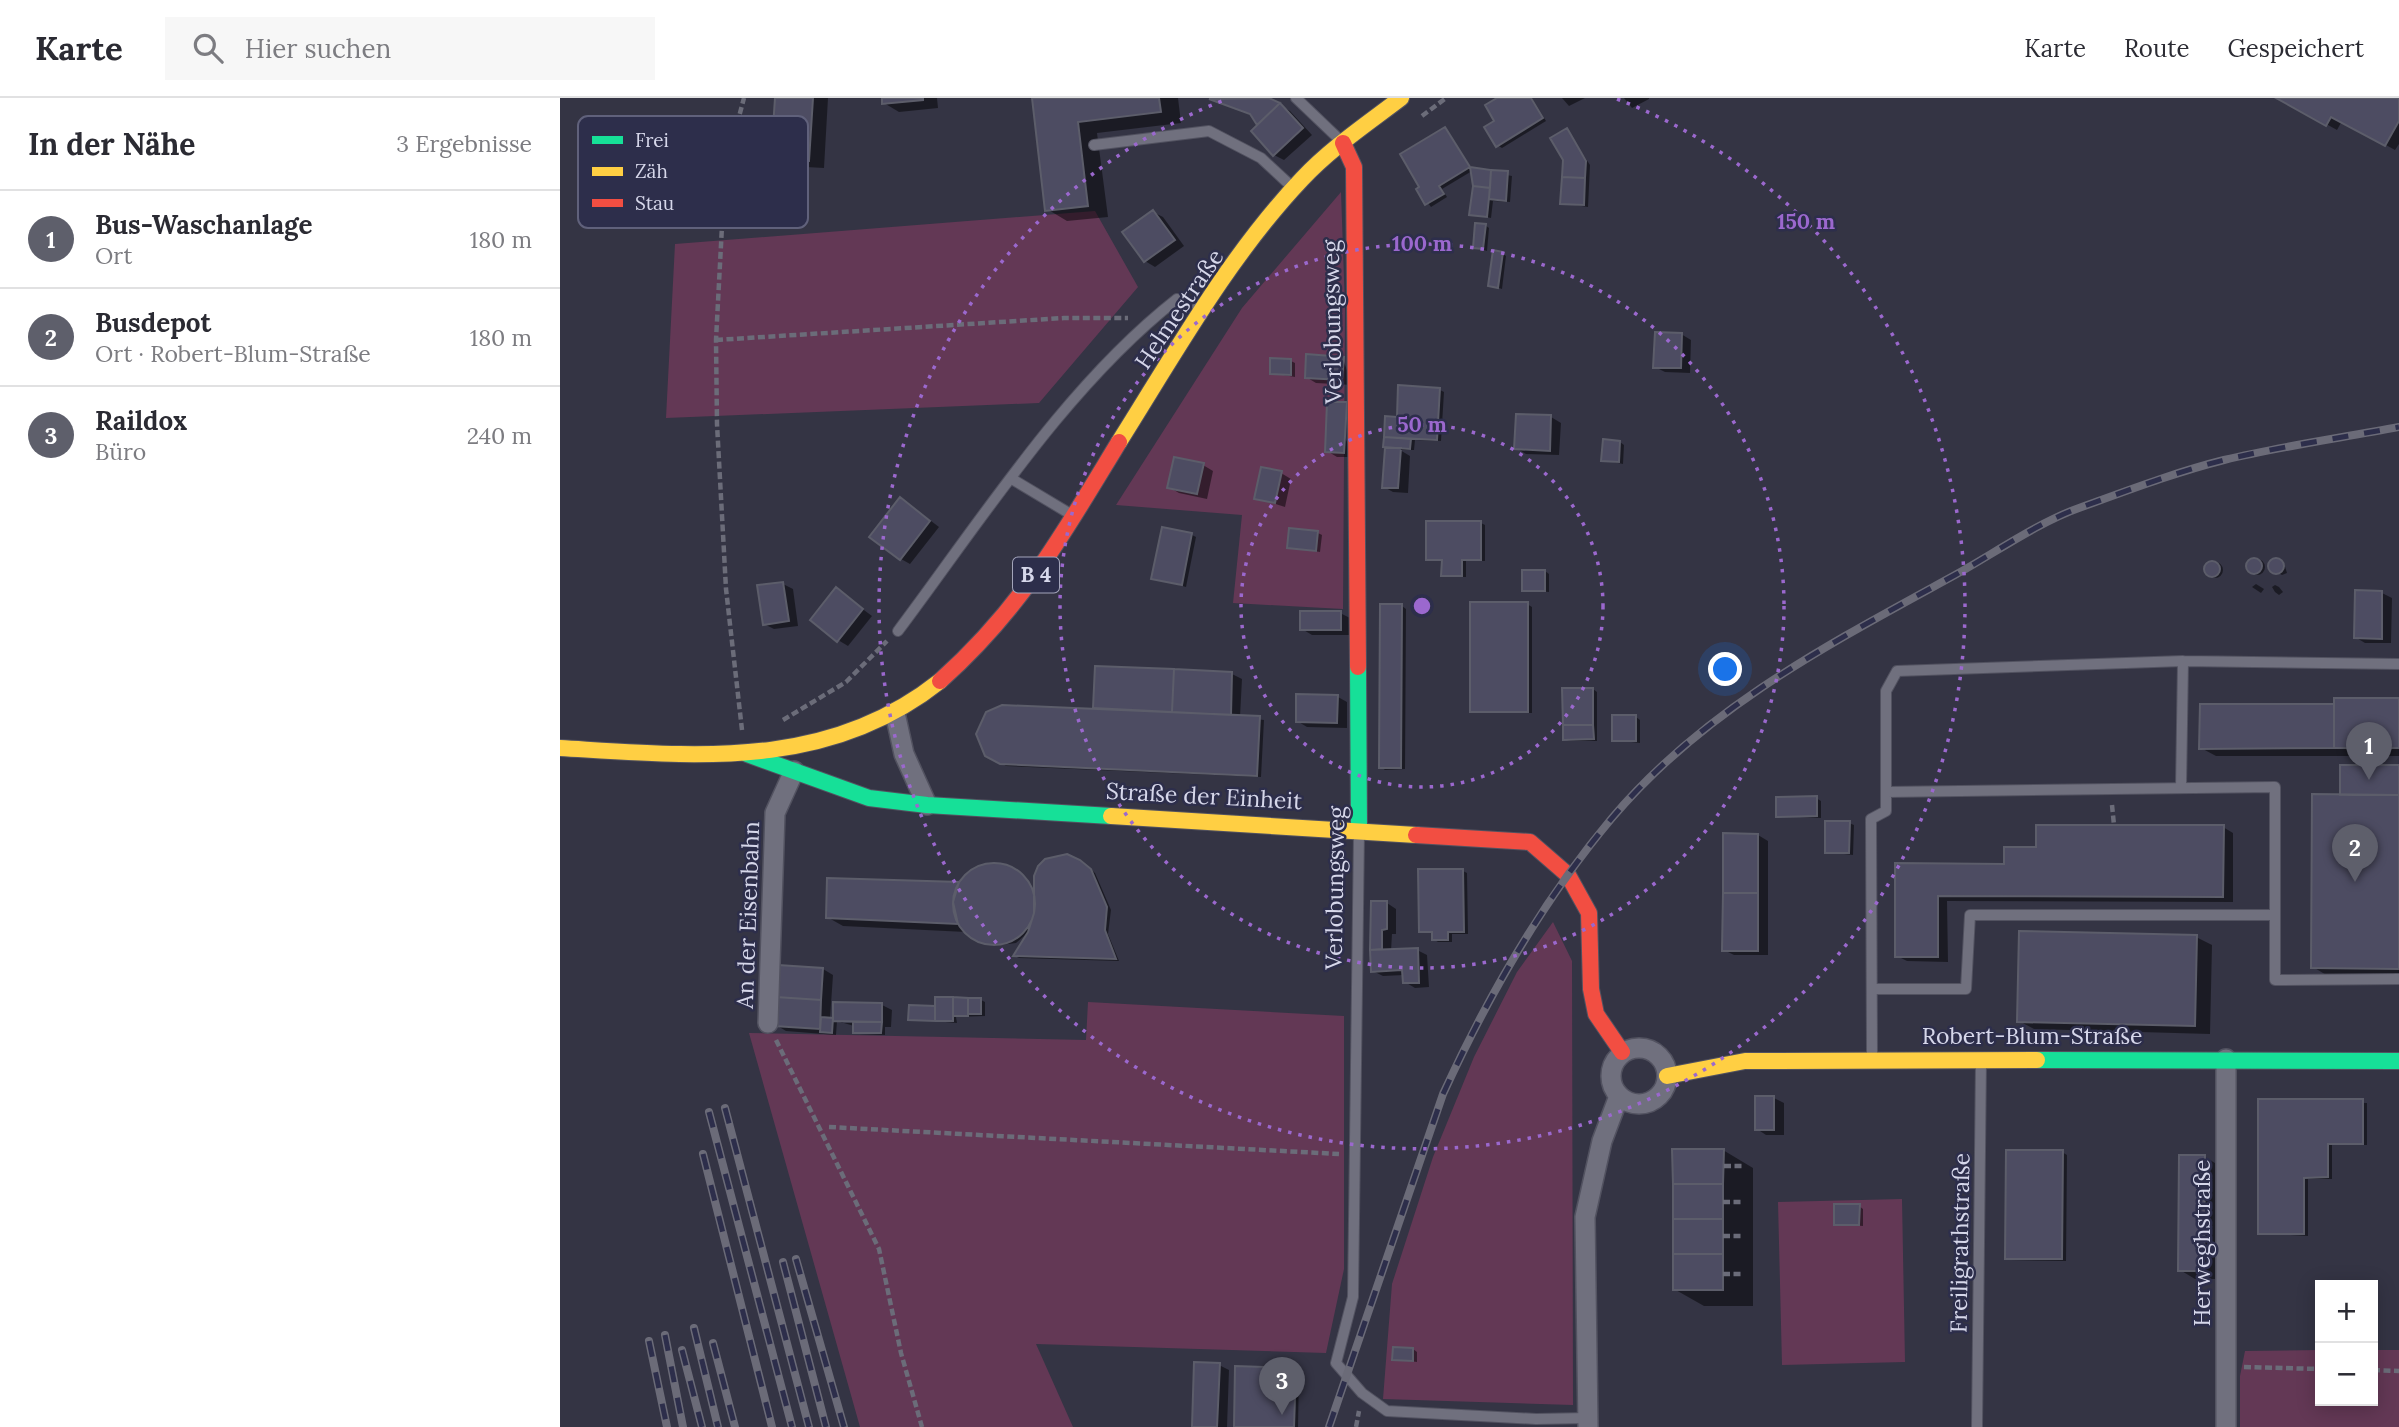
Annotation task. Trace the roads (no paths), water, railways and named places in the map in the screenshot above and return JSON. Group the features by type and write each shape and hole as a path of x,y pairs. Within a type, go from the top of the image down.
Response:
{"street":[{"name":"Helmestraße","path":"747,754 811,744 853,732 895,713 941,679 982,642 1052,555 1206,307 1293,188 1343,143 1401,98"},
{"name":"Verlobungsweg","path":"1343,143 1354,167 1359,829"},
{"path":"895,713 904,754 927,805"},
{"name":"B 4","path":"560,748 686,755 747,754"},
{"name":"Straße der Einheit","path":"747,754 869,798 927,805 1359,829 1530,842 1568,875 1589,914 1591,989 1597,1014 1622,1052"},
{"name":"An der Eisenbahn","path":"768,1023 775,814 794,771"},
{"path":"1635,1047 1649,1049 1666,1067 1667,1076 1658,1097 1646,1104 1627,1102 1619,1096 1610,1080 1611,1067 1622,1052 1635,1047"},
{"name":"Herweghstraße","path":"2226,1059 2226,1427"},
{"name":"Robert-Blum-Straße","path":"1667,1076 1745,1061 2399,1061"},
{"path":"1588,1422 1585,1217 1602,1141 1619,1096"}],"lane":[{"path":"1296,98 1343,143"},
{"path":"1094,145 1209,131 1261,158 1293,188"},
{"name":"Helmestraße","path":"898,631 1060,412 1153,318 1177,299 1206,307"},
{"path":"1013,479 1074,517"},
{"path":"1872,1059 1871,819 1886,811 1886,691 1897,671 2183,661 2399,664"},
{"path":"2181,788 2183,661"},
{"path":"1886,792 2275,787 2276,980 2399,979"},
{"name":"Verlobungsweg","path":"1359,829 1353,1297 1336,1363 1362,1393 1387,1411 1588,1422"},
{"path":"1872,989 1966,989 1970,915 2275,915"},
{"name":"Freiligrathstraße","path":"1978,1427 1981,1059"}],"railway":[{"path":"1329,1427 1443,1094 1460,1057 1498,985 1540,916 1587,849 1648,779 1687,743 1772,681 1862,626 2064,514 2151,482 2224,460 2399,427"},
{"path":"725,1108 809,1427"},
{"path":"709,1112 792,1427"},
{"path":"703,1154 772,1427"},
{"path":"796,1259 844,1427"},
{"path":"783,1262 826,1427"},
{"path":"694,1328 718,1427"},
{"path":"665,1335 683,1427"},
{"path":"649,1341 667,1427"},
{"path":"713,1343 735,1427"},
{"path":"682,1350 702,1427"}],"place":[{"name":"Bus-Waschanlage","path":"2369,780"},
{"name":"Busdepot","path":"2355,882"},
{"name":"Raildox","path":"1282,1415"}]}
